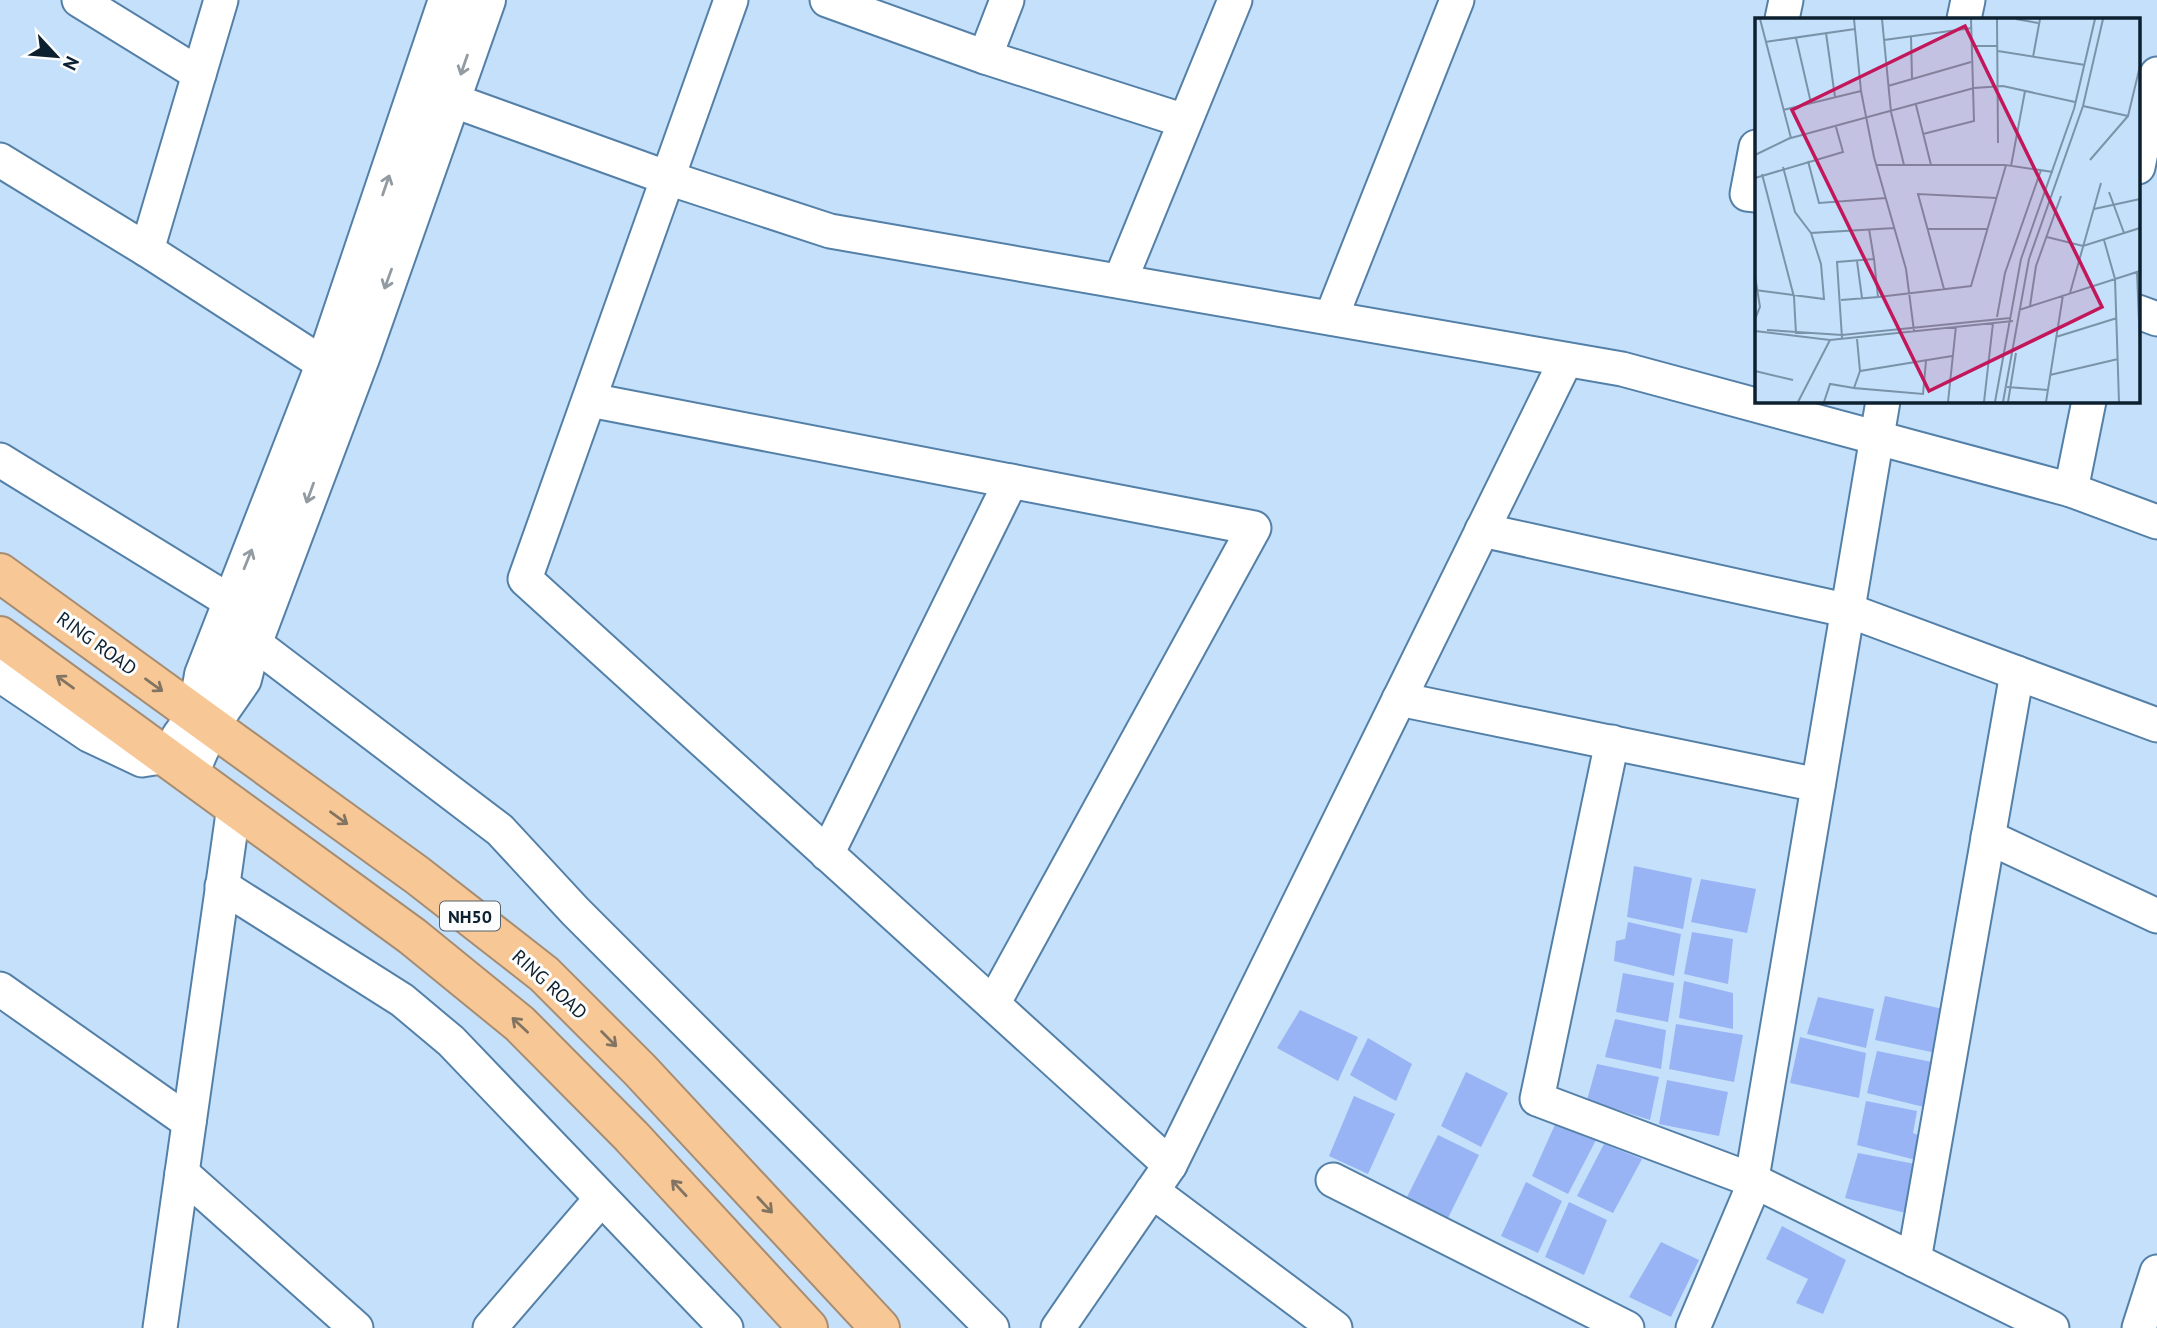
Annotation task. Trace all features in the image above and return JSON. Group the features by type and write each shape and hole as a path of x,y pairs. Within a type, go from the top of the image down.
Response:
{"highway":[{"name":"RING ROAD","path":"0,573 417,875 544,974 640,1070 880,1328"},
{"name":"NH50","path":"0,636 412,936 520,1024 631,1136 808,1328"}],"street":[{"path":"79,0 199,74"},
{"path":"147,250 221,0"},
{"path":"0,676 89,735 142,760 178,764 203,721 242,678 435,94 448,0"},
{"path":"203,721 204,675 231,601 435,94 486,0"},
{"path":"731,0 525,579 993,1004 1161,1178 1335,1328"},
{"path":"827,0 985,57 1185,121"},
{"path":"985,57 1007,0"},
{"path":"1119,281 1235,0"},
{"path":"1331,318 1457,0"},
{"path":"1782,18 1786,0"},
{"path":"1964,18 1968,0"},
{"path":"2146,151 2157,74"},
{"path":"435,94 668,178 830,231 1622,369 2071,490 2157,522"},
{"path":"1755,152 1747,194 1755,195"},
{"path":"0,160 147,250 325,365"},
{"path":"2140,314 2157,319"},
{"path":"1058,1328 1161,1178 1566,359"},
{"path":"590,400 1254,528 993,1004"},
{"path":"1693,1328 1749,1196 1850,611 1875,438 1883,402"},
{"path":"2071,490 2089,402"},
{"path":"0,460 231,601"},
{"path":"827,854 1012,481"},
{"path":"1482,530 1850,611 2157,725"},
{"path":"254,643 500,830 585,920 992,1328"},
{"path":"1914,1260 2017,673"},
{"path":"1399,699 1818,785"},
{"path":"1612,742 1537,1099 1752,1180 1914,1260 2008,1318 2052,1328"},
{"path":"160,1328 234,806"},
{"path":"1988,837 2157,916"},
{"path":"222,886 402,1000 451,1041 726,1328"},
{"path":"0,989 189,1122"},
{"path":"182,1173 356,1328"},
{"path":"1333,1180 1627,1328"},
{"path":"490,1328 601,1199"},
{"path":"2139,1328 2157,1272"}],"building":[{"path":"1634,866 1692,878 1683,929 1627,917"},
{"path":"1701,879 1756,889 1747,933 1691,922"},
{"path":"1628,922 1681,934 1674,976 1614,961 1616,941 1625,939"},
{"path":"1692,932 1733,939 1728,984 1684,974"},
{"path":"1623,973 1674,983 1668,1022 1616,1012"},
{"path":"1684,981 1733,993 1733,1029 1679,1018"},
{"path":"1885,996 1943,1009 1936,1053 1875,1040"},
{"path":"1818,997 1874,1009 1866,1048 1807,1034"},
{"path":"1300,1010 1358,1037 1338,1081 1277,1048"},
{"path":"1615,1019 1666,1030 1661,1069 1605,1057"},
{"path":"1676,1024 1743,1035 1734,1082 1669,1069"},
{"path":"1800,1037 1866,1053 1859,1098 1790,1083"},
{"path":"1368,1038 1412,1064 1396,1101 1350,1075"},
{"path":"1877,1051 1932,1062 1929,1083 1932,1109 1867,1093"},
{"path":"1597,1064 1659,1077 1650,1120 1587,1100"},
{"path":"1466,1072 1508,1093 1481,1147 1441,1126"},
{"path":"1667,1080 1728,1092 1719,1136 1659,1124"},
{"path":"1354,1096 1395,1114 1368,1174 1329,1156"},
{"path":"1866,1101 1917,1111 1913,1133 1923,1137 1916,1160 1857,1145"},
{"path":"1557,1120 1596,1140 1568,1194 1532,1176"},
{"path":"1438,1135 1479,1155 1448,1218 1407,1197"},
{"path":"1604,1144 1642,1159 1613,1213 1577,1196"},
{"path":"1858,1153 1915,1164 1906,1213 1845,1198"},
{"path":"1526,1182 1562,1201 1538,1253 1501,1236"},
{"path":"1569,1202 1607,1220 1584,1275 1545,1257"},
{"path":"1782,1226 1846,1260 1823,1314 1796,1303 1808,1279 1766,1259"},
{"path":"1661,1242 1699,1260 1671,1317 1629,1297"}]}
